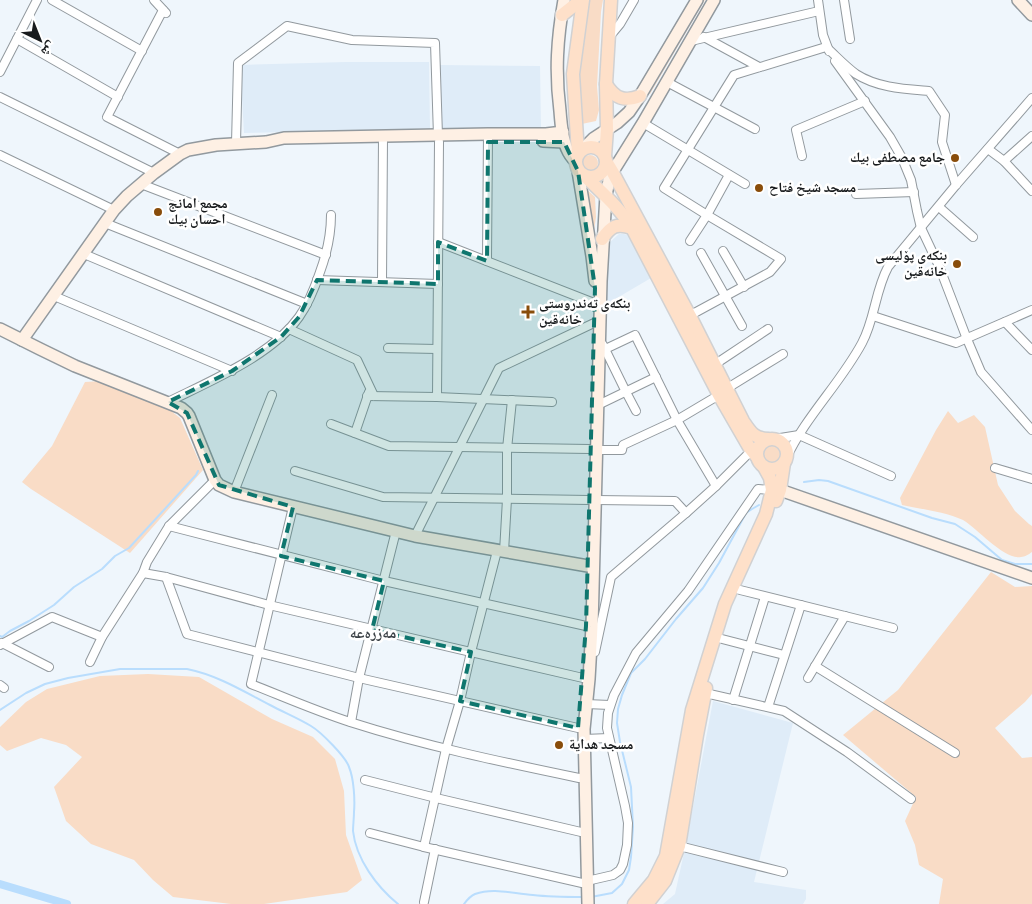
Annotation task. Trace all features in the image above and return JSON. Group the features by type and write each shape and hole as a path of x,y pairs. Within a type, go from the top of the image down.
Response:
{"main road":[{"path":"564,0 558,33 556,75 564,137 569,153 580,162 625,216 714,365 723,392 763,449 768,469 777,468 785,461"},
{"path":"562,15 582,0"},
{"path":"582,0 573,74 574,105 595,280 591,571 586,676 578,728 580,832 584,884 588,904"},
{"path":"594,450 601,346 602,240 608,163 606,84 611,0"},
{"path":"580,162 594,138 628,112 640,96 697,0"},
{"path":"580,162 591,178 600,174 643,123 697,37 714,0"},
{"path":"1018,0 1032,15"},
{"path":"1027,0 1032,5"},
{"path":"606,84 610,92 617,97 633,99 640,96"},
{"path":"22,340 114,210 154,173 180,154 192,149 216,144 266,142 284,145 383,140 488,138 548,141 564,137"},
{"path":"580,162 588,148 598,149 608,163 723,392 751,433 761,438 770,478 776,490 770,519 740,590 705,693 679,846 665,881 647,904"},
{"path":"602,240 607,232 615,226 624,225 632,228"},
{"path":"0,328 75,366 181,408 187,413 215,480 220,485 234,492 414,536 500,551 591,571"},
{"path":"634,904 654,880 666,856 692,710 725,604 766,514 785,461 787,450 778,440 763,449"},
{"path":"776,490 900,531 1032,578"},
{"path":"582,904 584,884 586,626 591,571"}],"street":[{"path":"0,72 37,0"},
{"path":"52,0 142,52"},
{"path":"154,0 165,12 107,118 180,154"},
{"path":"609,37 620,24 634,0"},
{"path":"818,0 826,47 865,101 902,158 914,192 921,228 945,280 966,339 981,372 1032,430"},
{"path":"844,0 850,39"},
{"path":"697,37 819,11"},
{"path":"236,143 238,63 287,26 352,40 435,43 438,139 436,397"},
{"path":"697,37 759,66"},
{"path":"17,39 118,97"},
{"path":"685,318 770,272 781,259 664,188 734,75 826,47"},
{"path":"826,47 852,70 882,85 906,90 930,90 945,115 942,142 956,185"},
{"path":"742,72 749,61"},
{"path":"667,82 755,129"},
{"path":"0,97 154,173"},
{"path":"785,461 799,435 850,364 863,342 873,316 882,278 888,267 1032,98"},
{"path":"802,156 796,130 865,101"},
{"path":"643,123 745,184"},
{"path":"1004,161 1032,136"},
{"path":"487,261 488,138"},
{"path":"382,282 383,140"},
{"path":"988,149 1004,161 1032,190"},
{"path":"0,154 114,210"},
{"path":"690,241 729,175"},
{"path":"141,184 326,255"},
{"path":"856,194 914,192"},
{"path":"939,207 973,237"},
{"path":"168,402 232,371 266,348 289,329 307,304 317,280 326,255 331,215"},
{"path":"106,223 307,304"},
{"path":"438,242 594,303"},
{"path":"723,251 744,287"},
{"path":"701,253 742,326"},
{"path":"84,254 281,336"},
{"path":"317,280 438,284"},
{"path":"54,296 232,371"},
{"path":"873,316 956,344 1032,310"},
{"path":"414,536 499,368 594,322"},
{"path":"1005,322 1032,350"},
{"path":"289,329 357,360 370,393 355,433"},
{"path":"714,365 768,329"},
{"path":"636,411 601,346 635,335 677,420 716,486"},
{"path":"388,348 437,348"},
{"path":"331,424 389,446 622,450 623,446 677,420 783,354"},
{"path":"598,406 656,377"},
{"path":"370,393 552,402"},
{"path":"234,492 272,395"},
{"path":"424,847 483,603 500,551 507,499 508,449 512,400"},
{"path":"143,573 166,577 372,630 586,676 611,577 716,486 763,449 799,435 892,476"},
{"path":"995,468 1032,479"},
{"path":"296,471 383,497 675,501 686,513"},
{"path":"90,662 102,636 143,573 147,562 170,526 215,480"},
{"path":"370,833 584,884 613,875 620,870 627,845 628,823 609,738 607,721 610,705 636,653 688,591 758,489 776,490"},
{"path":"293,507 251,684 350,722 446,750 579,778"},
{"path":"170,526 384,581 586,626"},
{"path":"350,722 359,678 396,531"},
{"path":"591,571 611,577"},
{"path":"166,577 187,634 359,678 578,728"},
{"path":"740,590 893,628"},
{"path":"733,700 765,597"},
{"path":"768,708 801,606"},
{"path":"808,678 845,616"},
{"path":"1,644 52,617 102,636"},
{"path":"722,639 784,656"},
{"path":"1,644 49,667"},
{"path":"815,666 955,753"},
{"path":"705,693 784,711 847,752 911,799"},
{"path":"586,704 610,705"},
{"path":"584,739 609,738"},
{"path":"365,780 580,832"},
{"path":"679,846 782,872"},
{"path":"424,902 435,849"}],"highlighted area":[{"path":"488,142 564,142 578,171 595,288 586,626 578,728 460,701 471,652 372,630 384,581 281,556 293,507 219,485 187,413 168,402 232,371 281,337 299,317 317,280 438,284 438,242 487,261"}],"shaded area":[{"path":"589,0 603,0 597,86 599,110 596,121 577,125 577,66"},
{"path":"702,0 705,0 650,94 648,93"},
{"path":"429,62 430,129 244,133 240,65"},
{"path":"440,65 540,66 541,128 442,129"},
{"path":"587,155 593,155 598,160 596,169 587,171 582,166 582,160"},
{"path":"582,185 595,197 596,217 593,238"},
{"path":"619,234 624,234 631,238 651,278 605,305 608,244"},
{"path":"101,381 165,406 180,418 203,470 130,553 22,482 52,446 85,382"},
{"path":"948,411 958,423 974,415 985,427 998,485 1015,511 1032,526 1032,552 1027,555 1014,557 1007,554 969,524 956,517 902,505 900,498"},
{"path":"770,444 777,447 780,454 777,461 770,464 763,461 760,454 763,447"},
{"path":"991,572 1015,587 1032,586 1032,694 995,728 1022,758 1032,757 1032,904 939,904 943,879 919,865 915,845 905,821 916,797 843,735 898,690"},
{"path":"148,674 199,677 272,719 313,737 335,759 344,791 346,835 362,880 347,892 264,904 231,904 173,897 134,860 91,844 66,821 54,787 82,757 66,745 41,738 7,751 0,745 0,727 26,702 47,689 100,676"},
{"path":"713,701 793,723 754,882 806,890 806,899 803,904 663,904 675,894"}],"waterway":[{"path":"0,636 2,637 54,605 74,587 102,569 115,556 129,548 198,471"},
{"path":"804,482 828,481 932,518 955,524 975,537 1002,560 1015,564 1032,564"},
{"path":"591,897 612,893 622,884 629,870 633,827 631,787 617,723 618,709 631,673 645,659 703,588 746,513 759,505"},
{"path":"0,710 26,693 45,684 120,669 187,669 209,675 230,684 311,726 327,739 343,757 351,772 353,783 353,831 358,852 375,881 398,904"},
{"path":"0,884 67,904"},
{"path":"464,904 473,895 489,891 584,897"}],"place":[{"name":"جامع مصطفى بيك","path":"955,158"},
{"name":"مسجد شيخ فتاح","path":"759,188"},
{"name":"مجمع امانج احسان بيك","path":"158,212"},
{"name":"بنکەی پۆلیسی خانەقین","path":"957,264"},
{"name":"بنکەی تەندروستی خانەقین","path":"528,312"},
{"name":"مسجد هداية","path":"559,745"}],"district":[{"name":"مەزرەعە","path":"373,633"}]}
